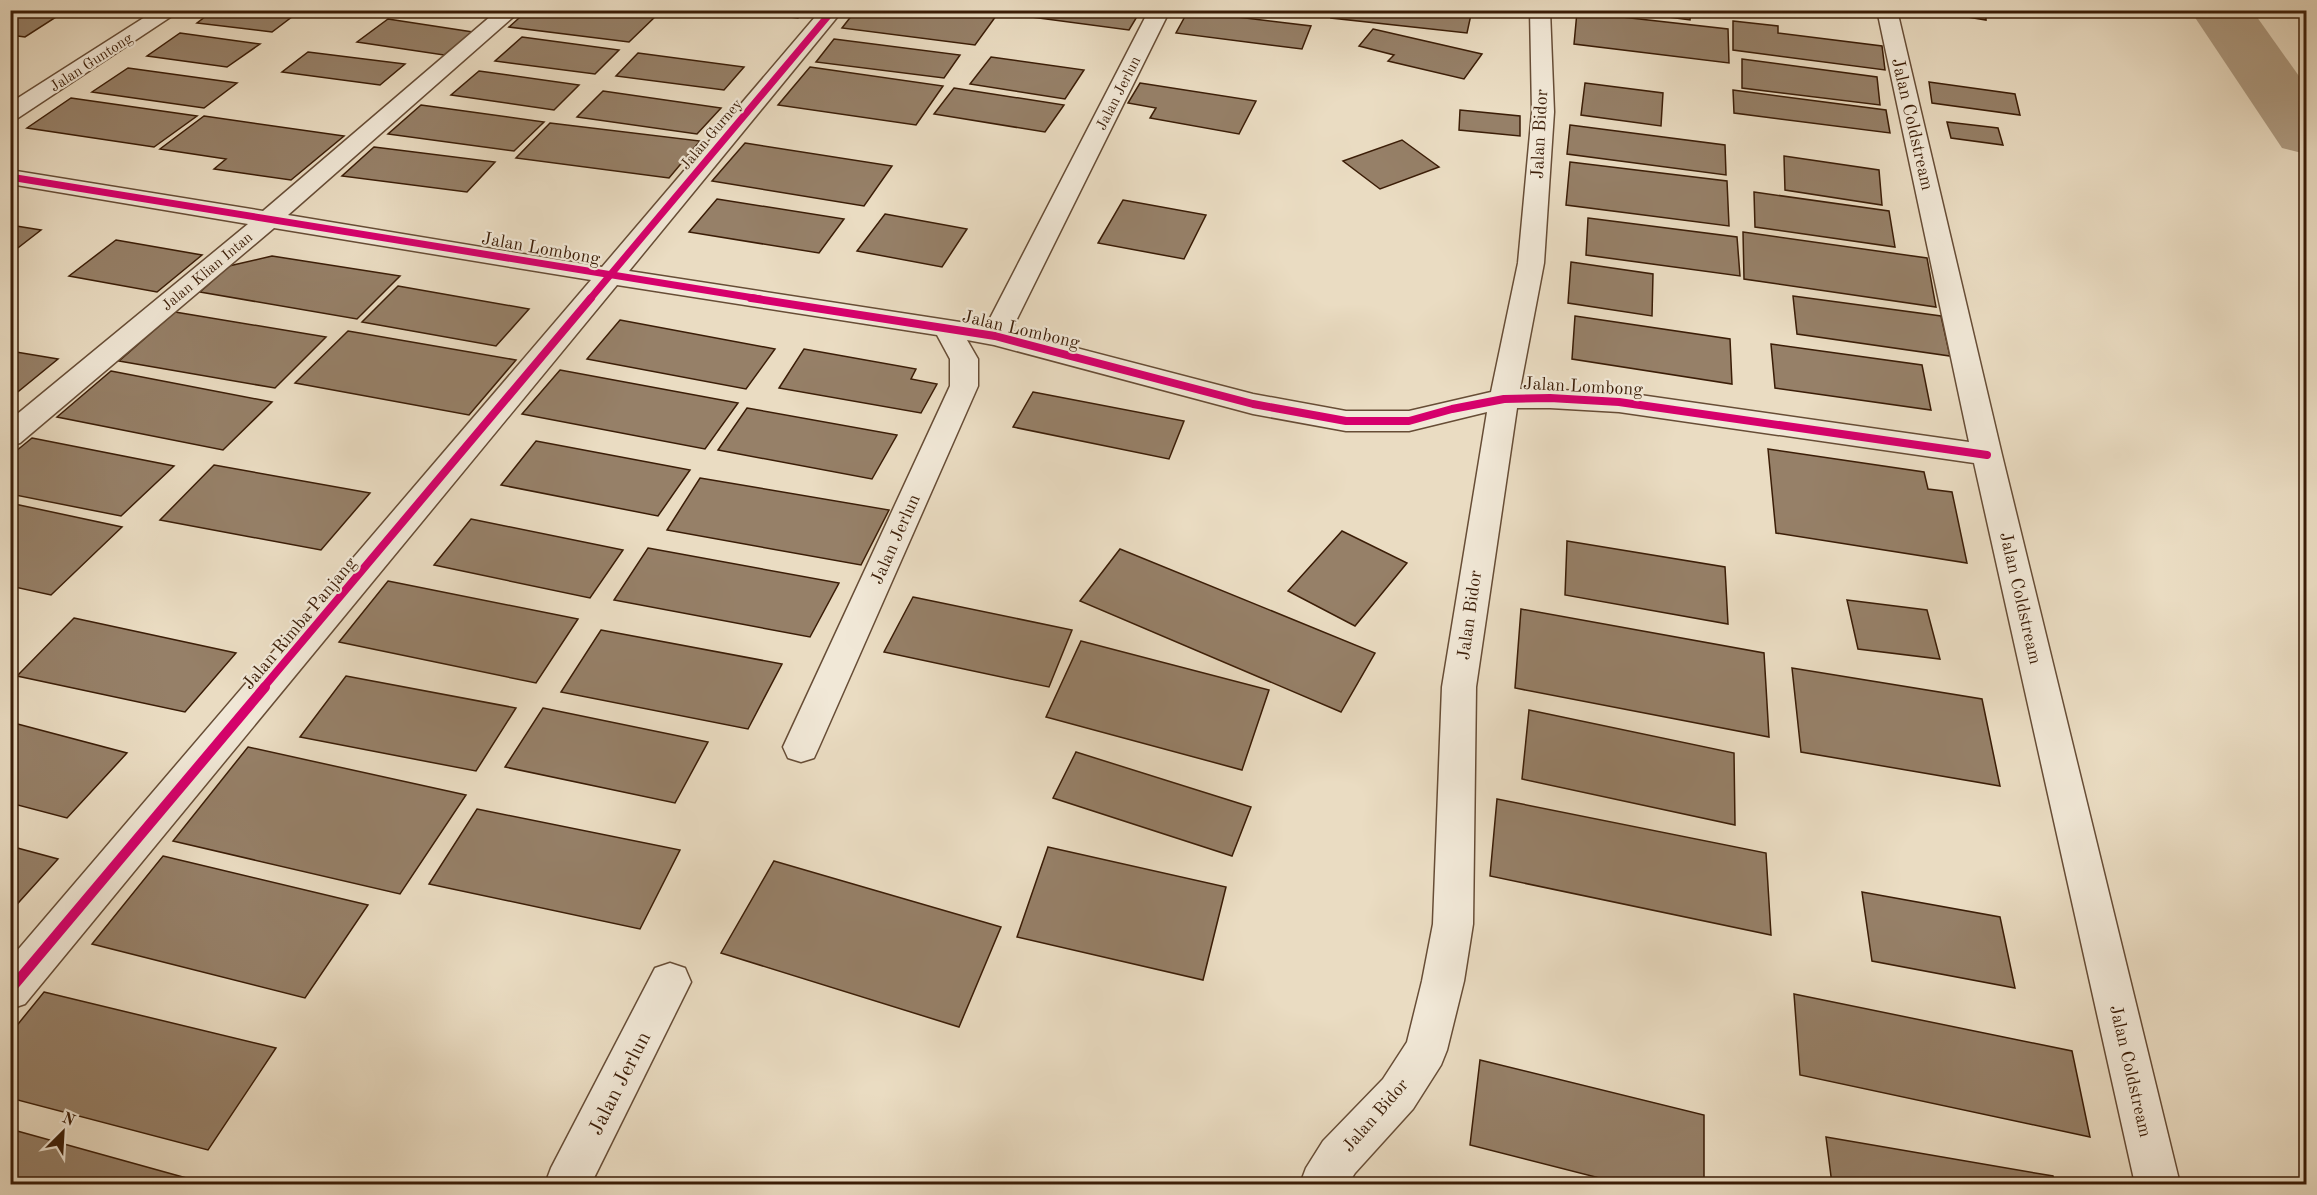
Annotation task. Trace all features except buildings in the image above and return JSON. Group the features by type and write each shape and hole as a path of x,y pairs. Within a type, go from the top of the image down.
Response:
{"street":[{"name":"Jalan Guntong","path":"10,113 171,10"},
{"name":"Jalan Klian Intan","path":"10,436 268,220 511,10"},
{"name":"Jalan Gurney","path":"612,276 833,10"},
{"name":"Jalan Jerlun","path":"994,336 1160,10"},
{"name":"Jalan Bidor","path":"1322,1185 1339,1157 1398,1094 1426,1050 1443,981 1453,924 1459,687 1504,399 1531,263 1543,112 1540,10"},
{"name":"Jalan Coldstream","path":"1887,10 2157,1185"},
{"name":"Jalan Lombong","path":"10,177 994,336 1252,404 1346,421 1409,422 1452,409 1504,399 1550,398 1618,402 1988,455"},
{"name":"Jalan Rimba Panjang","path":"10,990 612,276"},
{"name":"Jalan Jerlun","path":"801,747 964,386 964,359 947,329"},
{"name":"Jalan Jerlun","path":"567,1185 670,982"}],"waterway":[{"path":"2220,10 2306,133"}],"cycle path":[{"path":"10,990 833,10"},
{"path":"10,177 612,276 995,336 1253,404 1346,421 1409,421 1452,409 1504,399 1550,398 1619,402 1987,455"}]}
